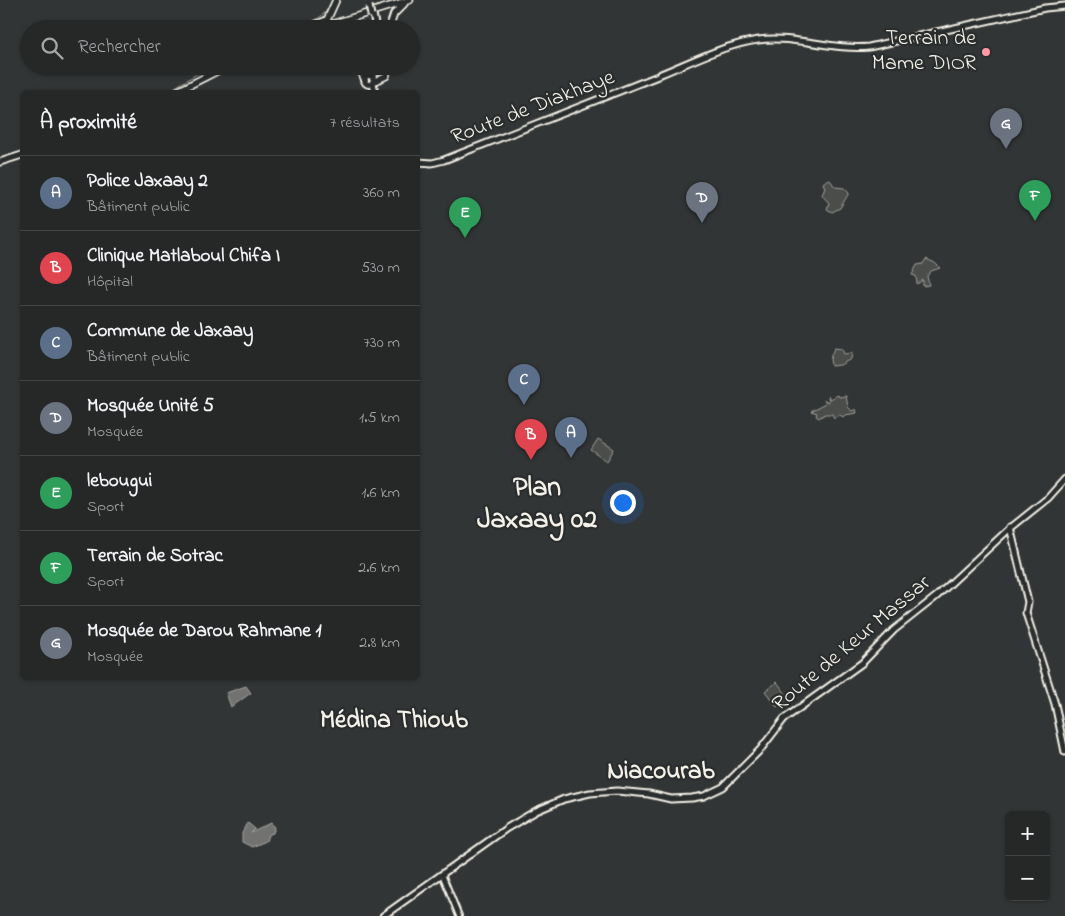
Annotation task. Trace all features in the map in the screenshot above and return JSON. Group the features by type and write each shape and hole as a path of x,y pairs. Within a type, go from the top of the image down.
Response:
{"highway":[{"path":"327,20 336,0"},
{"path":"337,20 402,0"},
{"path":"345,20 411,0"},
{"path":"392,20 396,11 411,0"},
{"path":"176,90 202,75"},
{"path":"180,90 209,75"},
{"path":"365,75 370,81 387,75"},
{"path":"0,163 20,157"}],"main road":[{"path":"367,0 374,20"},
{"name":"Route de Diakhaye","path":"420,161 430,162 443,159 660,75 753,42 777,40 866,49 1065,6"},
{"path":"371,75 370,81 373,90"},
{"name":"Route de Keur Massar","path":"383,916 520,820 564,800 590,793 617,791 671,798 692,798 704,796 723,787 760,750 784,719 860,665 891,633 940,593 1010,528 1048,498 1065,479"},
{"path":"1010,528 1028,602 1026,613 1055,704 1065,752"},
{"path":"442,874 459,916"}],"shaded area":[{"path":"830,180 835,187 844,188 849,193 840,208 832,212 827,209 829,203 822,195 825,188 823,183"},
{"path":"926,259 935,263 940,268 931,271 927,276 929,285 923,286 923,280 917,284 916,276 912,275 917,265 923,264"},
{"path":"834,348 842,349 844,354 852,353 851,359 840,365 831,366 830,359"},
{"path":"838,395 839,397 846,396 848,407 852,411 856,409 857,413 843,417 840,415 834,418 832,414 825,414 819,418 816,416 817,413 811,411 826,403 824,400 829,402 828,396 830,399"},
{"path":"598,439 614,449 607,461 591,450"},
{"path":"777,682 789,698 777,707 765,691"},
{"path":"246,686 251,693 231,707 226,693"},
{"path":"248,823 255,829 251,833 271,823 275,827 273,833 268,835 266,841 252,847 242,842 242,833"}],"waterway":[{"path":"315,20 325,13 332,0"},
{"path":"170,90 195,75"}],"place":[{"name":"Terrain de Mame DIOR","path":"986,52"},
{"name":"Mosquée de Darou Rahmane 1","path":"1006,149"},
{"name":"Terrain de Sotrac","path":"1035,221"},
{"name":"Mosquée Unité 5","path":"702,223"},
{"name":"lebougui","path":"465,238"},
{"name":"Commune de Jaxaay","path":"524,405"},
{"name":"Police Jaxaay 2","path":"571,458"},
{"name":"Clinique Matlaboul Chifa I","path":"531,460"}],"district":[{"name":"Plan Jaxaay 02","path":"537,504"},
{"name":"Médina Thioub","path":"394,721"},
{"name":"Niacourab","path":"661,772"}]}
